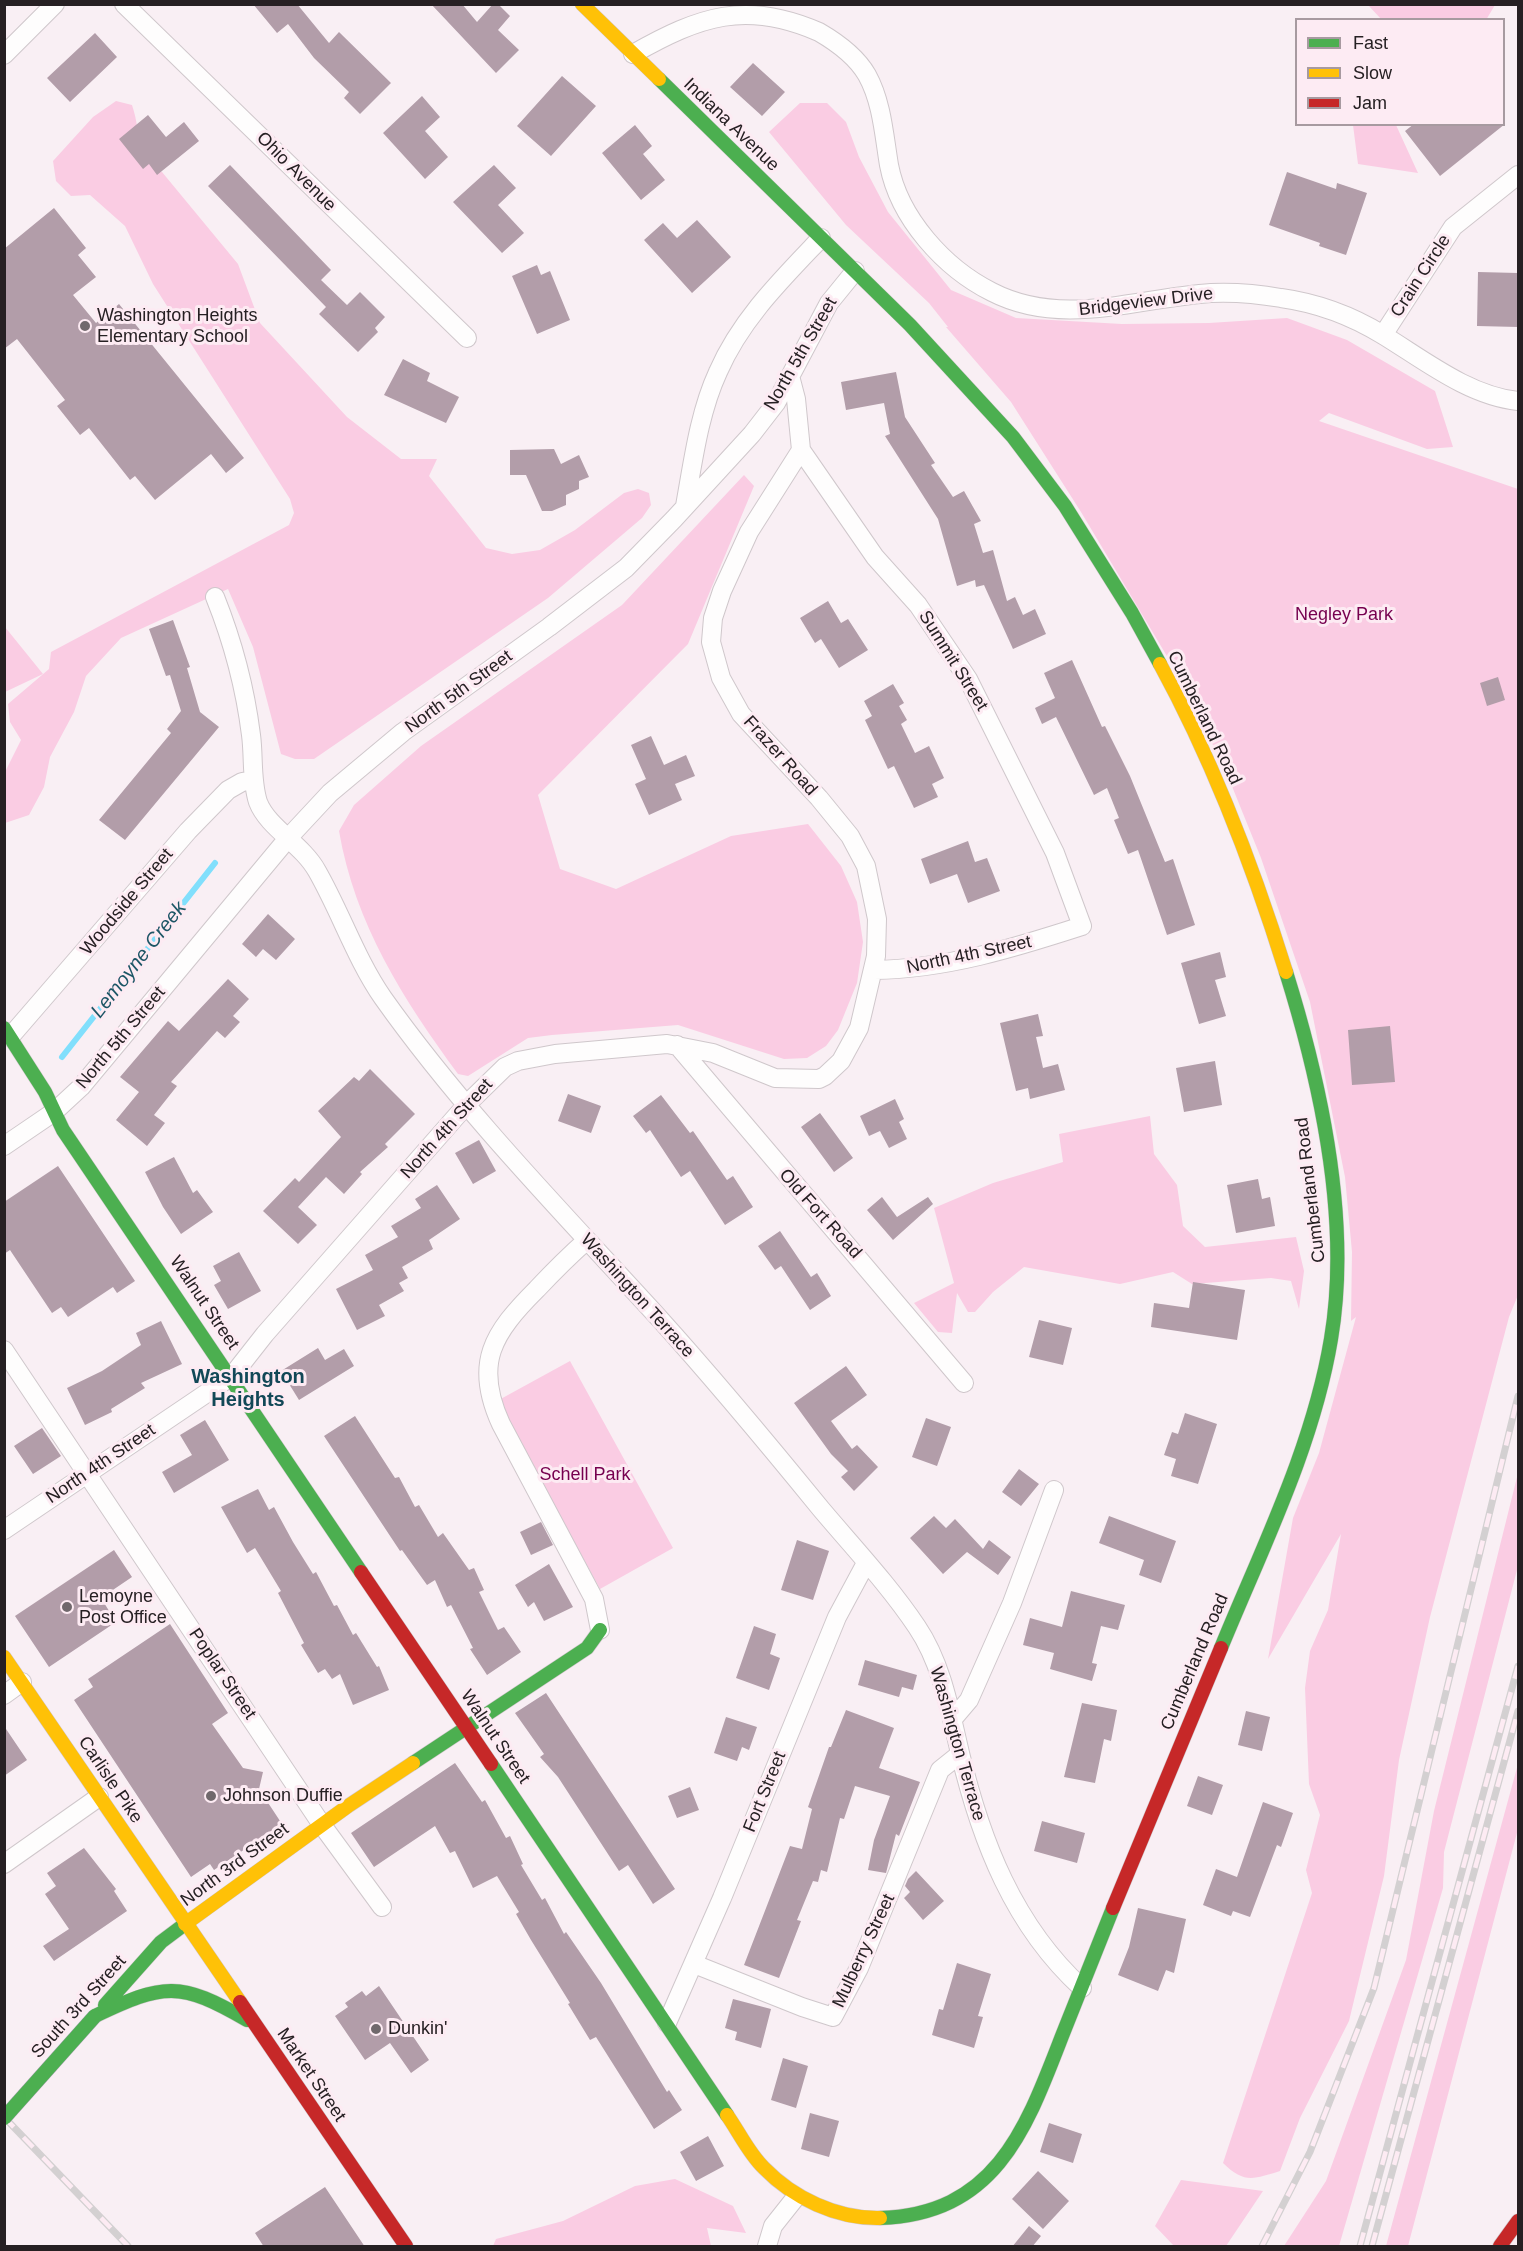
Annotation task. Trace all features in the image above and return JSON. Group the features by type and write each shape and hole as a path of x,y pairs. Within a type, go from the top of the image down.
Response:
{"street":[{"path":"4,55 55,4"},
{"name":"Ohio Avenue","path":"124,4 467,338"},
{"name":"Indiana Avenue","path":"582,4 855,271"},
{"name":"Bridgeview Drive","path":"633,54 681,27 707,16 732,10 759,8 789,16 836,42 853,57 867,75 882,122 890,166 911,218 941,255 979,285 1004,298 1040,308 1072,311 1212,293 1243,293 1305,303 1341,314 1383,335 1466,385 1495,396 1518,401"},
{"name":"Crain Circle","path":"1383,335 1453,227 1518,176"},
{"path":"685,508 708,399 718,371 757,307 821,238"},
{"name":"North 5th Street","path":"4,1146 54,1112 81,1087 289,837 330,793 403,732 549,627 626,568 685,508 752,434 776,403 829,303 855,271"},
{"name":"Cumberland Road","path":"855,271 987,405 1042,473 1138,622 1198,742 1263,902 1301,1029 1327,1148 1338,1275 1332,1338 1315,1410 1287,1488 1128,1870 1032,2111 1004,2160 993,2171"},
{"path":"789,376 796,399 801,450"},
{"name":"Summit Street","path":"801,450 875,557 918,606 968,679 1055,853 1082,926"},
{"name":"Frazer Road","path":"801,450 749,532 722,591 713,618 711,642 721,678 741,714 819,798 861,854 873,893 877,919 874,970"},
{"name":"Washington Terrace","path":"215,597 239,662 251,731 253,780 258,803 264,813 274,826 304,851 317,870 356,951 380,993 411,1035 587,1240 762,1437 918,1628 943,1685 974,1808 994,1864 1010,1896 1047,1953 1082,1988"},
{"name":"Woodside Street","path":"8,1032 188,831 228,790 242,782 253,780"},
{"name":"North 4th Street","path":"4,1530 232,1376 265,1334 468,1103 489,1080 518,1061 555,1054 677,1045 713,1053 775,1078 819,1079 842,1061 849,1049 859,1028 874,970 915,969 981,955 1082,926"},
{"path":"8,1032 54,1112"},
{"name":"Old Fort Road","path":"677,1045 964,1383"},
{"name":"Walnut Street","path":"54,1112 63,1130 232,1376 762,2167 796,2197 827,2211 846,2216 890,2218 912,2216 937,2209 960,2198 993,2171"},
{"path":"587,1240 508,1317 497,1335 489,1357 487,1378 490,1401 501,1424 594,1599 600,1630"},
{"name":"Poplar Street","path":"4,1350 322,1825 382,1907"},
{"path":"952,1720 969,1700 1002,1625 1054,1490"},
{"name":"Fort Street","path":"667,2023 694,1964 837,1617 866,1563"},
{"name":"North 3rd Street","path":"185,1924 322,1825 586,1648 600,1630"},
{"name":"Carlisle Pike","path":"4,1657 185,1924"},
{"path":"4,1695 22,1683"},
{"name":"Mulberry Street","path":"694,1964 833,2017 860,1968 940,1770 960,1754"},
{"path":"4,1864 99,1797"},
{"name":"South 3rd Street","path":"4,2118 161,1942 185,1924"},
{"name":"Market Street","path":"185,1924 406,2247"},
{"path":"95,2016 140,1994 160,1988 176,1988 202,1994 254,2024"},
{"path":"766,2247 773,2226 796,2197"},
{"path":"1500,2247 1518,2221"}],"green space":[{"path":"1368,5 1495,5 1487,18 1380,18"},
{"path":"116,101 132,105 140,141 146,155 238,264 260,323 347,417 401,459 437,459 429,476 486,548 512,554 540,550 575,530 624,493 638,489 649,493 651,505 642,518 548,598 314,759 295,759 281,754 253,647 228,589 121,638 86,676 74,712 50,757 44,787 29,815 5,823 5,772 21,740 10,722 8,704 49,669 51,652 289,525 294,513 290,499 153,284 125,226 90,195 71,196 56,181 53,161 93,117"},
{"name":"Negley Park","path":"800,103 827,103 846,122 859,157 888,212 951,290 1016,318 1122,324 1209,323 1287,318 1347,340 1435,391 1453,447 1427,449 1329,413 1319,421 1518,489 1518,1295 1509,1317 1430,1617 1399,1760 1384,1876 1349,2021 1300,2118 1280,2171 1256,2178 1243,2177 1223,2163 1312,1893 1306,1870 1320,1815 1309,1784 1305,1688 1310,1651 1328,1610 1341,1534 1268,1659 1293,1518 1319,1453 1356,1317 1351,1321 1352,1252 1345,1177 1310,1002 1261,858 1225,769 1174,668 1081,512 1011,402 946,327 948,327 929,303 846,225 769,132"},
{"path":"1353,126 1396,126 1418,173 1358,164"},
{"path":"744,475 754,486 688,644 538,795 560,869 616,889 731,836 808,824 841,866 857,902 863,942 857,983 838,1030 826,1046 807,1058 784,1059 678,1025 552,1035 528,1038 468,1076 458,1074 400,989 369,929 346,865 339,831 354,805 421,746 622,605"},
{"path":"5,627 43,674 4,692"},
{"path":"1150,1116 1154,1154 1177,1185 1183,1226 1205,1247 1296,1237 1304,1271 1299,1309 1291,1281 1271,1278 1192,1284 1173,1272 1120,1284 1024,1267 993,1292 975,1312 968,1312 957,1293 952,1333 938,1332 914,1303 954,1283 934,1208 993,1183 1063,1162 1059,1134"},
{"name":"Schell Park","path":"570,1361 673,1548 600,1589 497,1401"},
{"path":"1518,1473 1518,1566 1444,1852 1443,1888 1339,2246 1284,2246 1326,2181 1406,1960 1434,1811"},
{"path":"1518,1764 1518,1829 1408,2246 1386,2246"},
{"path":"675,2179 733,2206 746,2233 707,2228 711,2246 493,2246 496,2239 563,2221 635,2186"},
{"path":"1181,2180 1263,2191 1226,2246 1174,2246 1155,2226"}],"building":[{"path":"253,4 297,4 329,43 339,32 391,83 360,114 344,98 349,92 314,58 288,24 277,33"},
{"path":"431,4 462,4 477,22 493,4 498,4 510,16 498,30 519,50 496,73"},
{"path":"95,33 117,57 70,102 47,78"},
{"path":"753,63 785,92 762,116 730,87"},
{"path":"562,76 596,106 551,156 517,126"},
{"path":"422,96 440,117 425,131 448,157 425,179 383,133"},
{"path":"148,115 166,137 184,122 199,141 157,175 149,164 143,169 119,139"},
{"path":"635,125 652,146 643,154 665,180 641,200 602,153"},
{"path":"1411,126 1502,126 1440,176 1405,131"},
{"path":"230,165 331,270 321,280 347,305 360,292 385,317 375,328 378,332 358,352 319,314 326,307 208,186"},
{"path":"494,165 516,188 498,205 524,233 502,253 453,202"},
{"path":"1287,172 1336,189 1337,183 1367,193 1346,255 1269,225"},
{"path":"54,208 86,248 78,255 96,277 73,295 96,323 119,304 244,458 226,473 211,454 155,500 135,476 130,480 89,428 80,435 57,406 65,400 17,339 4,349 4,249"},
{"path":"697,220 731,257 692,293 644,240 663,223 677,238"},
{"path":"537,265 541,275 550,271 570,320 537,334 512,276"},
{"path":"1478,272 1518,273 1518,327 1477,326"},
{"path":"403,359 430,373 427,381 459,397 446,423 384,395"},
{"path":"896,372 905,417 935,463 931,465 953,497 964,491 981,521 974,524 983,553 993,550 1007,601 1015,597 1023,615 1035,609 1046,634 1013,649 984,585 976,587 975,580 957,586 938,519 885,436 890,434 884,403 846,410 841,382"},
{"path":"554,449 561,464 579,455 589,477 579,481 579,489 566,495 566,505 552,511 542,511 526,475 510,475 510,450"},
{"path":"828,601 841,623 848,619 868,650 839,668 821,639 815,643 800,618"},
{"path":"173,620 190,667 187,668 200,712 219,727 125,840 99,820 171,733 167,729 181,711 170,675 166,676 149,629"},
{"path":"1072,660 1102,727 1105,726 1130,776 1165,862 1173,859 1195,925 1167,935 1138,850 1128,854 1114,820 1119,818 1107,788 1094,795 1056,717 1042,724 1035,708 1055,698 1044,673"},
{"path":"1498,677 1505,700 1487,706 1480,683"},
{"path":"893,684 904,703 899,706 907,720 901,724 915,753 929,746 944,778 932,784 938,797 914,808 894,766 888,769 865,720 872,716 864,701"},
{"path":"651,736 664,765 686,755 695,776 675,784 682,800 649,815 635,784 646,779 631,745"},
{"path":"968,841 975,862 987,858 1000,891 968,903 957,874 930,884 921,859"},
{"path":"268,914 295,939 276,960 263,949 256,957 242,944"},
{"path":"1220,952 1226,977 1215,980 1226,1016 1199,1024 1181,963"},
{"path":"228,979 249,999 233,1016 240,1022 225,1038 217,1031 171,1082 177,1086 154,1115 165,1123 147,1146 116,1120 139,1092 120,1077 168,1021 179,1031"},
{"path":"1038,1014 1043,1036 1036,1037 1043,1068 1058,1064 1065,1090 1030,1099 1028,1088 1016,1091 1000,1023"},
{"path":"1390,1026 1395,1082 1352,1085 1348,1030"},
{"path":"1215,1061 1222,1105 1184,1112 1176,1068"},
{"path":"370,1069 415,1114 385,1144 388,1147 360,1172 362,1174 344,1194 326,1177 298,1207 317,1225 298,1244 263,1211 295,1178 299,1182 341,1137 318,1111 354,1077 359,1081"},
{"path":"568,1094 601,1106 591,1133 558,1121"},
{"path":"661,1095 690,1133 693,1131 727,1180 733,1176 753,1207 725,1225 690,1171 681,1177 650,1130 646,1133 633,1116"},
{"path":"895,1099 904,1119 899,1122 907,1139 889,1148 880,1131 869,1136 860,1116"},
{"path":"820,1113 853,1158 834,1172 801,1127"},
{"path":"479,1140 496,1171 473,1184 455,1153"},
{"path":"174,1157 193,1193 197,1190 213,1212 181,1234 163,1207 145,1172"},
{"path":"58,1166 135,1281 117,1293 113,1287 68,1317 61,1307 52,1313 10,1250 4,1254 4,1202"},
{"path":"1258,1179 1262,1199 1270,1197 1275,1226 1236,1233 1227,1185"},
{"path":"437,1185 460,1219 429,1240 433,1249 402,1267 408,1278 399,1283 404,1291 379,1305 385,1316 357,1330 336,1289 373,1270 365,1255 398,1237 391,1226 421,1208 415,1199"},
{"path":"882,1197 897,1217 928,1197 933,1204 893,1240 867,1210"},
{"path":"780,1231 811,1277 817,1273 831,1296 810,1310 781,1266 775,1270 758,1246"},
{"path":"239,1252 261,1291 228,1309 214,1285 221,1281 213,1266"},
{"path":"1193,1282 1245,1290 1237,1340 1151,1327 1154,1303 1189,1308"},
{"path":"1039,1320 1072,1328 1063,1365 1029,1357"},
{"path":"161,1321 182,1364 141,1383 145,1388 111,1409 112,1412 85,1425 67,1388 102,1371 141,1345 136,1333"},
{"path":"318,1348 325,1360 344,1349 354,1366 299,1400 281,1371"},
{"path":"846,1366 867,1395 831,1421 852,1449 857,1445 878,1467 854,1491 841,1477 848,1471 831,1454 794,1403"},
{"path":"1185,1413 1217,1424 1198,1484 1171,1476 1176,1459 1164,1455 1172,1432 1178,1434"},
{"path":"355,1416 395,1478 399,1477 415,1507 419,1505 438,1537 443,1533 469,1570 474,1568 484,1590 479,1592 498,1630 504,1627 521,1652 487,1675 470,1649 473,1648 451,1605 447,1607 435,1580 427,1585 402,1550 400,1551 324,1436"},
{"path":"926,1418 951,1427 937,1466 912,1457"},
{"path":"205,1420 229,1460 174,1493 162,1472 192,1455 180,1435"},
{"path":"42,1428 61,1456 33,1474 14,1446"},
{"path":"1019,1469 1039,1484 1021,1506 1002,1492"},
{"path":"258,1489 269,1510 274,1507 293,1542 313,1574 316,1572 353,1635 356,1633 377,1667 379,1666 389,1690 353,1705 340,1674 332,1679 325,1669 318,1673 301,1645 304,1643 278,1593 281,1591 255,1548 247,1553 221,1507"},
{"path":"934,1516 946,1528 955,1519 983,1549 989,1540 1011,1557 998,1575 967,1552 943,1574 910,1538"},
{"path":"1109,1516 1176,1541 1161,1583 1139,1575 1144,1560 1099,1543"},
{"path":"541,1522 553,1545 531,1555 520,1532"},
{"path":"797,1540 829,1551 813,1600 781,1590"},
{"name":"Lemoyne Post Office","path":"114,1550 132,1577 101,1598 116,1622 49,1667 15,1616"},
{"path":"549,1564 573,1607 544,1621 534,1602 528,1607 515,1585"},
{"path":"1071,1591 1125,1605 1118,1630 1101,1626 1092,1663 1097,1664 1092,1681 1050,1669 1054,1653 1023,1645 1030,1618 1062,1627"},
{"path":"170,1624 228,1713 212,1724 243,1768 263,1772 259,1789 282,1824 214,1870 210,1864 191,1877 74,1700 93,1687 88,1679"},
{"path":"754,1626 776,1634 770,1654 780,1658 769,1690 736,1678"},
{"path":"865,1660 917,1675 913,1690 902,1687 899,1697 858,1685"},
{"path":"546,1693 675,1889 653,1904 628,1865 619,1871 558,1777 540,1757 544,1754 515,1713"},
{"path":"1082,1703 1117,1710 1111,1741 1104,1739 1095,1783 1064,1777"},
{"path":"846,1710 894,1728 879,1768 920,1782 899,1836 896,1834 886,1873 868,1870 874,1840 890,1796 855,1786 844,1819 840,1818 827,1872 821,1870 818,1882 813,1881 797,1920 801,1921 779,1978 744,1965 790,1846 802,1849 812,1809 808,1807 829,1747 831,1747"},
{"path":"1246,1711 1270,1717 1262,1751 1238,1745"},
{"path":"726,1717 757,1727 749,1750 742,1747 737,1761 714,1753"},
{"path":"4,1726 27,1760 4,1776"},
{"path":"455,1763 482,1802 485,1800 506,1838 510,1836 523,1864 521,1865 542,1900 545,1898 564,1934 566,1932 601,1983 667,2092 669,2090 682,2110 654,2129 596,2037 590,2040 516,1914 519,1912 497,1876 473,1888 455,1851 450,1853 435,1826 374,1867 351,1833"},
{"path":"1198,1776 1223,1785 1212,1815 1187,1806"},
{"path":"690,1787 699,1810 677,1818 668,1796"},
{"path":"1263,1802 1293,1813 1281,1847 1277,1845 1250,1917 1233,1911 1231,1916 1203,1905 1216,1869 1237,1877"},
{"path":"1042,1821 1085,1833 1077,1863 1034,1851"},
{"path":"84,1848 116,1889 114,1891 127,1911 54,1961 43,1946 69,1929 45,1894 56,1886 47,1873"},
{"path":"916,1871 944,1901 923,1920 904,1898 910,1892 905,1886 908,1879"},
{"path":"1138,1908 1186,1919 1174,1973 1166,1970 1158,1991 1118,1975 1129,1947"},
{"path":"957,1963 991,1974 978,2016 983,2017 974,2048 932,2035 939,2009 943,2010"},
{"name":"Dunkin'","path":"379,1986 429,2060 411,2073 390,2043 365,2060 335,2016 348,2007 345,2003 362,1991 366,1996"},
{"path":"733,1999 771,2009 761,2048 735,2040 737,2032 725,2028"},
{"path":"783,2058 808,2066 796,2108 771,2100"},
{"path":"810,2113 839,2121 829,2157 801,2149"},
{"path":"1049,2123 1082,2134 1073,2163 1040,2152"},
{"path":"708,2136 724,2166 696,2181 680,2152"},
{"path":"1038,2171 1069,2201 1043,2229 1012,2199"},
{"path":"325,2187 365,2247 264,2247 255,2233"},
{"path":"1029,2226 1041,2236 1032,2247 1012,2247"}],"waterway":[{"name":"Lemoyne Creek","path":"62,1057 215,863"}],"railway":[{"path":"1262,2246 1310,2152 1374,1988 1518,1396"},
{"path":"1360,2246 1518,1666"},
{"path":"1372,2246 1518,1711"},
{"path":"4,2117 128,2246"}],"traffic: fast":[{"path":"659,79 910,325 1013,437 1065,506 1132,613 1160,664"},
{"path":"1221,1648 1285,1496 1312,1419 1331,1339 1336,1294 1335,1201 1329,1153 1311,1060 1286,972"},
{"path":"4,1028 45,1092 63,1130 361,1572"},
{"path":"413,1763 587,1648 600,1630"},
{"path":"491,1764 727,2115"},
{"path":"880,2218 920,2213 952,2201 979,2183 1001,2160 1035,2103 1113,1908"},
{"path":"105,2005 161,1942 185,1924"},
{"path":"95,2016 138,1997 172,1991 205,1998 247,2020"},
{"path":"4,2118 95,2016"}],"traffic: slow":[{"path":"582,4 659,79"},
{"path":"1160,664 1197,738 1246,854 1286,972"},
{"path":"4,1657 240,2002"},
{"path":"185,1924 348,1806 413,1763"},
{"path":"727,2115 749,2150 788,2189 832,2211 880,2218"}],"traffic: jam":[{"path":"361,1572 491,1764"},
{"path":"1113,1908 1221,1648"},
{"path":"240,2002 406,2246"},
{"path":"1500,2246 1518,2221"}],"place":[{"name":"Washington Heights Elementary School","path":"85,326"},
{"name":"Lemoyne Post Office","path":"67,1607"},
{"name":"Johnson Duffie","path":"211,1796"},
{"name":"Dunkin'","path":"376,2029"}],"district":[{"name":"Washington Heights","path":"248,1388"}]}
